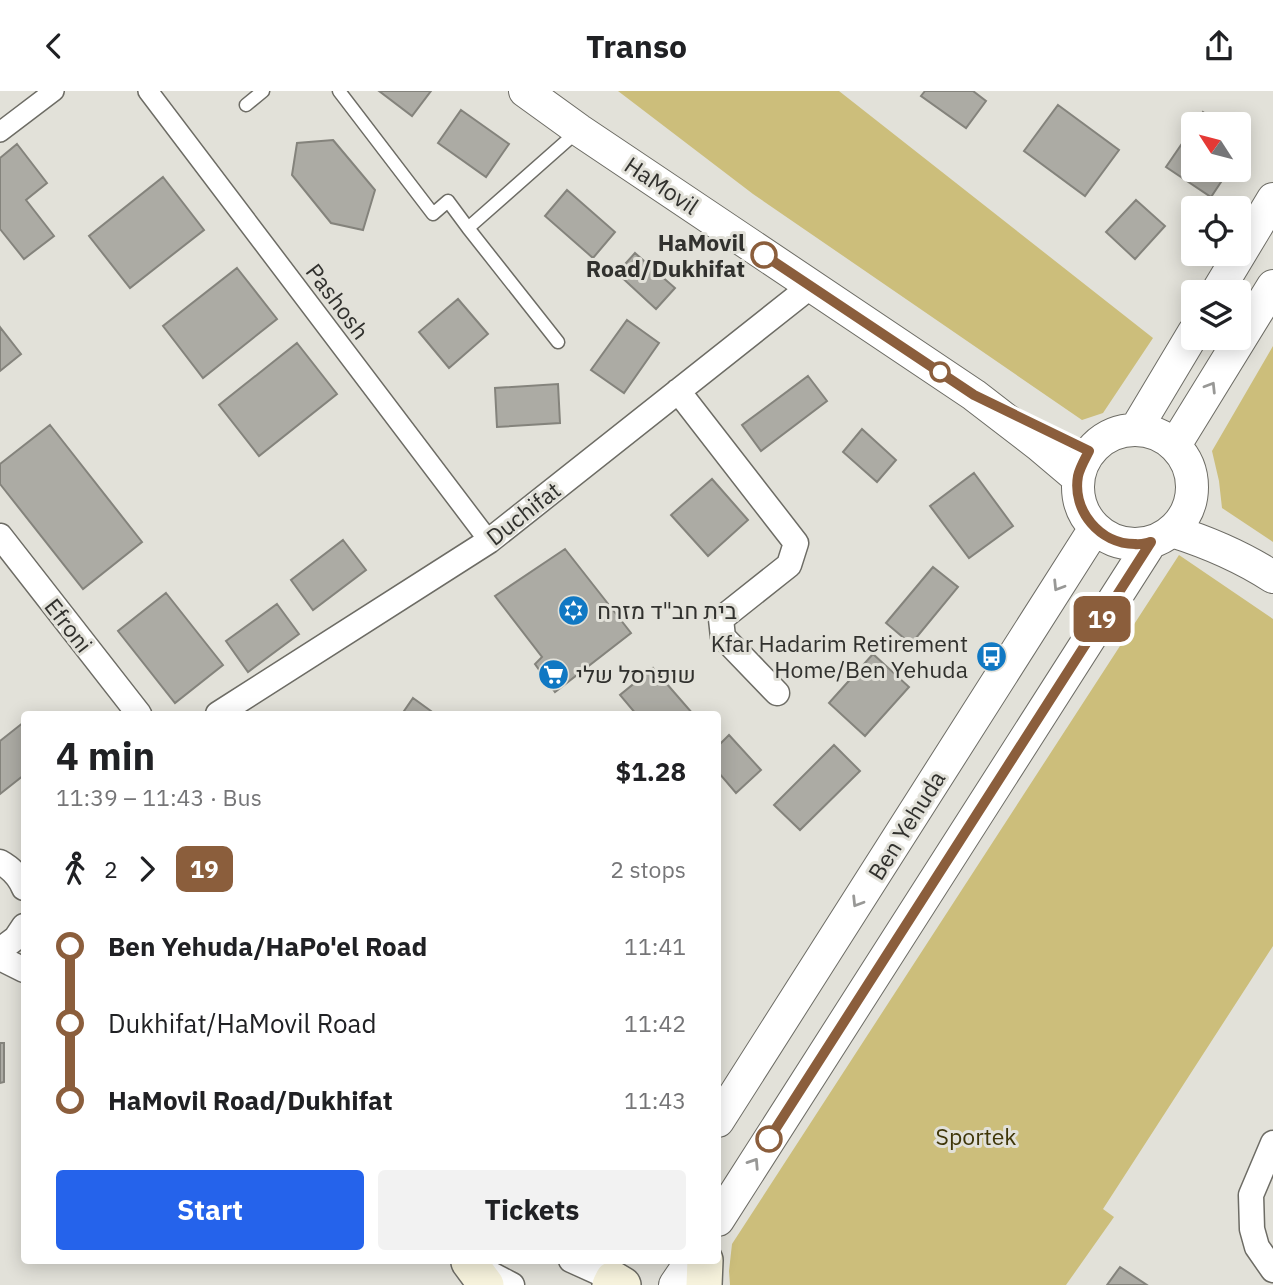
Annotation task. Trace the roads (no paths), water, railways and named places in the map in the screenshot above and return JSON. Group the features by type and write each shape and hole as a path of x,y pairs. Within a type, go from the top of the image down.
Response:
{"main road":[{"path":"705,1264 705,1285"}],"street":[{"path":"0,132 54,91"},
{"name":"Pashosh","path":"148,91 489,541"},
{"name":"HaMovil","path":"525,91 974,395 1083,464"},
{"path":"1224,280 1273,199"},
{"name":"Duchifat","path":"223,711 489,541 811,286"},
{"path":"1175,445 1273,286"},
{"path":"1136,429 1183,350"},
{"path":"678,391 796,543 789,565 721,619 723,637 777,693"},
{"path":"721,1215 1161,537 1184,517 1191,500 1192,480 1187,461 1175,445 1163,436 1136,429 1118,431 1102,439 1083,464 1078,496 1083,514 1095,528 1121,543 1136,545 1161,537 1190,536 1261,570"},
{"path":"1191,500 1261,570"},
{"name":"Ben Yehuda","path":"721,1116 1095,528"},
{"name":"Efroni","path":"0,536 137,711"},
{"path":"0,950 21,930"},
{"path":"0,958 21,968"},
{"path":"1273,1143 1251,1195 1252,1229 1257,1247 1273,1269"},
{"path":"582,1264 618,1277"},
{"path":"675,1285 689,1264"},
{"path":"473,1269 512,1285"}],"lane":[{"path":"246,105 263,91"},
{"path":"339,91 433,214 448,201 558,342"},
{"path":"468,228 579,130"}],"place":[{"name":"HaMovil Road/Dukhifat","path":"764,255"},
{"name":"בית חב\"ד מזרח","path":"574,610"},
{"name":"Kfar Hadarim Retirement Home/Ben Yehuda","path":"991,656"},
{"name":"שופרסל שלי","path":"553,674"}],"park label":[{"name":"Sportek","path":"976,1136"}]}
